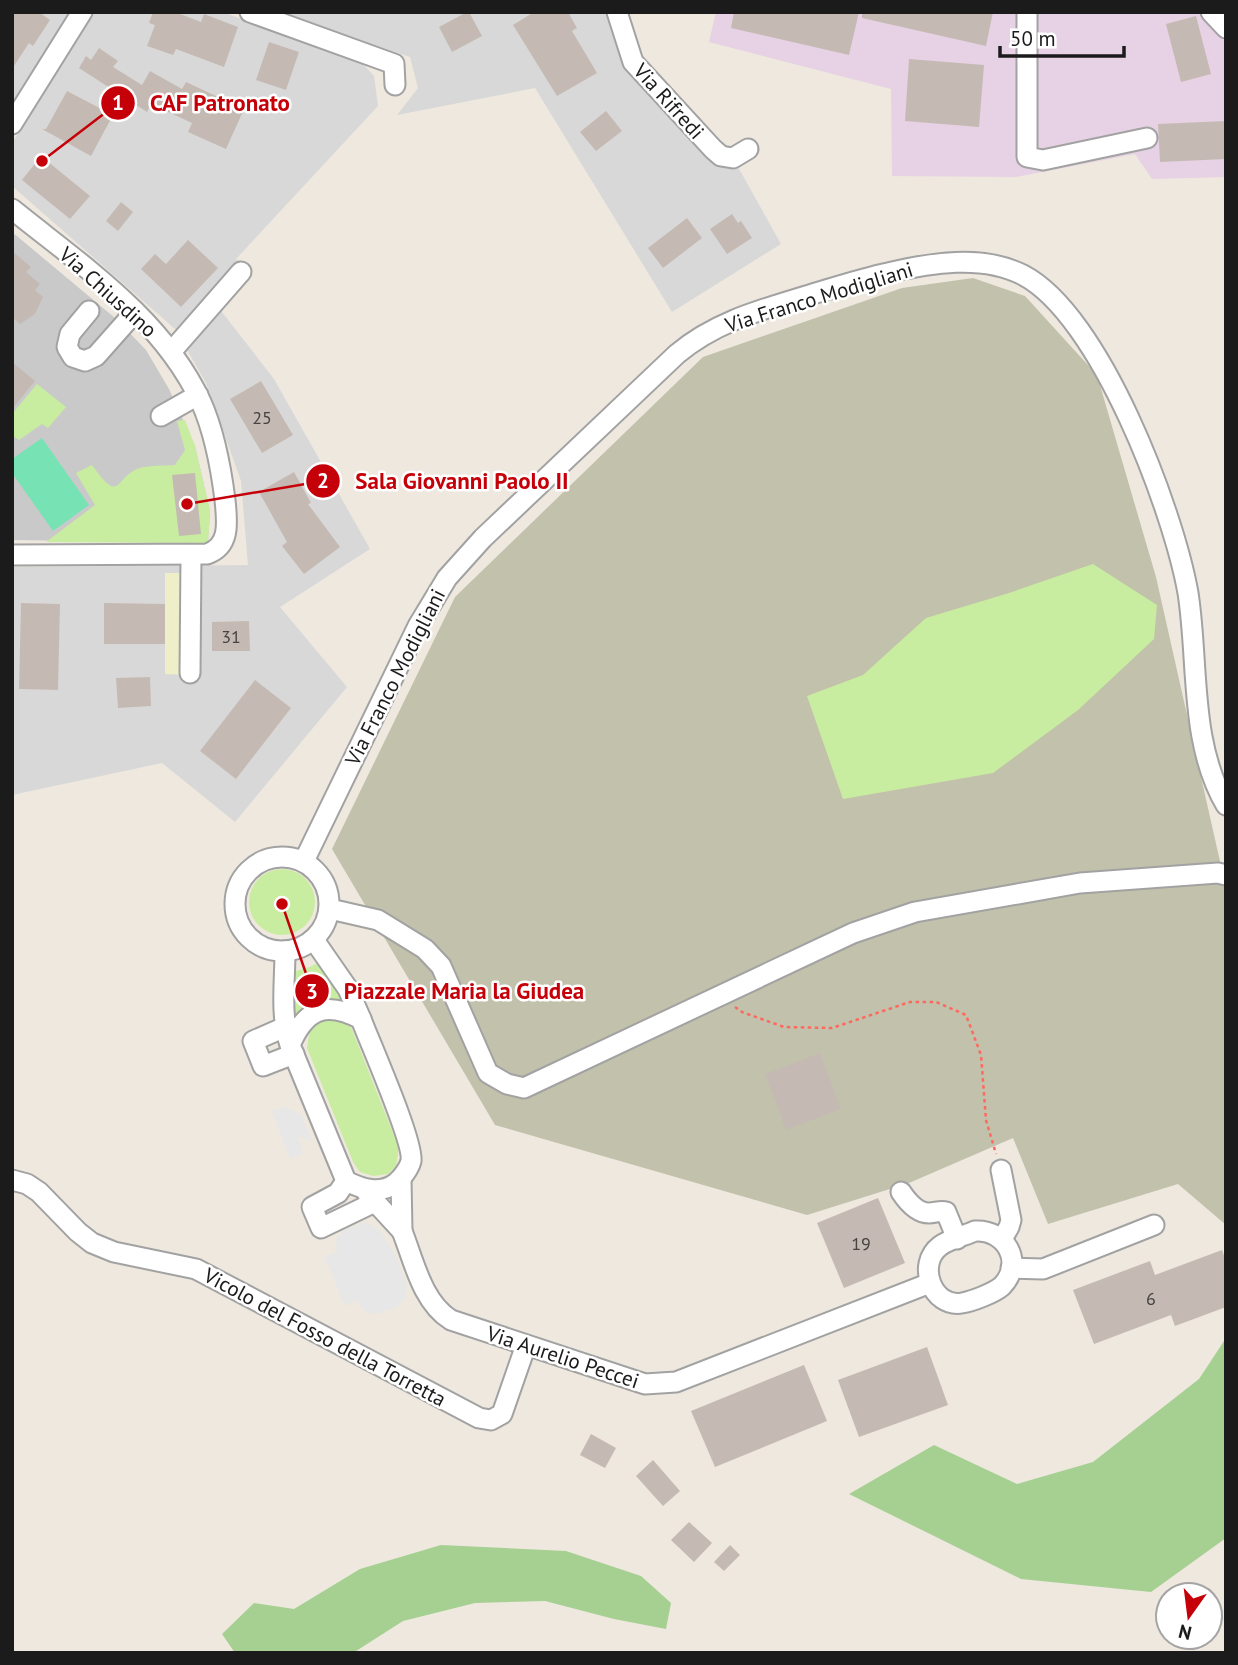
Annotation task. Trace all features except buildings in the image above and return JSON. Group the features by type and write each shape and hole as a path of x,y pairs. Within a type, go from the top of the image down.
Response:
{"street":[{"path":"12,124 82,12"},
{"path":"250,12 394,64 394,85"},
{"name":"Via Rifredi","path":"617,12 633,62 713,149 721,156 733,158 748,149"},
{"path":"1027,12 1027,157 1042,160 1147,138"},
{"path":"1210,12 1226,27"},
{"name":"Via Chiusdino","path":"12,209 135,312 171,352 198,395 207,419 222,480 226,531 223,543 214,552 191,555 12,555"},
{"name":"Via Franco Modigliani","path":"304,862 418,626 447,578 477,543 677,354 710,330 756,311 876,275 948,263 980,263 1002,267 1037,284 1067,314 1111,380 1152,475 1179,554 1191,614 1204,747 1212,777 1226,805"},
{"path":"171,352 241,272"},
{"path":"89,311 70,334 66,347 72,357 85,361 96,356 135,312"},
{"path":"161,416 198,395"},
{"path":"190,673 191,555"},
{"path":"273,857 289,857 304,862 316,870 325,883 330,909 323,928 314,940 300,948 270,950 255,943 244,932 236,910 238,887 246,873 258,863 273,857"},
{"path":"330,909 378,920 425,949 442,965 488,1073 507,1084 524,1088 853,933 915,912 1080,883 1218,873 1226,875"},
{"name":"Via Aurelio Peccei","path":"314,940 348,989 407,1139 411,1161 401,1179 402,1231 429,1301 439,1313 451,1320 645,1384 669,1384 930,1283"},
{"path":"285,951 290,1042 346,1181 370,1196"},
{"path":"290,1042 304,1019 318,1011 341,1010 361,1019"},
{"path":"1001,1170 1011,1220 1002,1239"},
{"path":"346,1181 338,1193 312,1207 321,1228 401,1179"},
{"name":"Vicolo del Fosso della Torretta","path":"12,1180 27,1184 39,1192 78,1233 92,1243 114,1252 197,1269 479,1418 491,1420 502,1414 526,1345"},
{"path":"901,1192 920,1211 946,1212 957,1239"},
{"name":"Via Aurelio Peccei","path":"370,1196 402,1231"},
{"path":"1011,1268 1043,1269 1154,1224"},
{"path":"975,1231 983,1231 1002,1239 1012,1252 1011,1268 1002,1285 995,1291 962,1303 945,1299 930,1283 928,1265 933,1254 940,1246 957,1239 975,1231"}],"path":[{"path":"721,995 742,1012 784,1027 832,1028 910,1002 936,1002 966,1015 981,1055 986,1120 1001,1170"}],"shaded area":[{"path":"12,12 69,12 12,103"},
{"path":"95,12 222,12 359,60 374,76 378,106 236,259 252,275 218,307 274,379 370,549 280,607 347,687 235,822 162,763 12,795 12,567 248,565 241,481 206,383 175,329 12,186 12,143"},
{"path":"280,12 607,12 625,68 738,167 781,244 672,312 535,88 397,115 418,88 410,57"},
{"path":"716,12 1226,12 1226,177 1152,179 1135,154 1016,177 892,176 891,89 709,42"},
{"path":"12,232 115,318 146,350 169,389 195,446 210,511 208,543 12,540"},
{"path":"973,278 1025,296 1097,375 1156,577 1226,888 1226,1225 1178,1184 1048,1224 1013,1138 909,1183 807,1215 495,1125 332,849 455,597 703,357 902,288"},
{"path":"284,1107 301,1114 312,1141 297,1136 303,1153 290,1159 272,1111"},
{"path":"366,1222 380,1231 397,1258 407,1286 405,1299 397,1307 375,1314 366,1312 356,1301 345,1306 325,1257 337,1252 336,1239 345,1229"}],"green space":[{"path":"37,384 66,407 48,428 42,424 19,440 12,435 12,414"},
{"path":"185,420 195,446 210,511 208,543 46,542 95,505 76,473 92,465 108,484 114,487 140,468 175,465 185,450 177,421"},
{"path":"42,438 89,505 53,531 12,473 12,459"},
{"path":"1093,564 1157,605 1154,639 1078,710 993,773 843,799 807,696 863,675 926,618"},
{"path":"165,573 186,573 186,675 165,674"},
{"path":"275,869 289,869 301,874 310,883 315,902 313,915 306,926 289,935 275,935 263,930 254,921 249,909 249,895 254,883 263,874"},
{"path":"318,963 349,1005 313,1004 297,1016 291,1027 289,973"},
{"path":"333,1017 351,1027 399,1148 396,1166 388,1174 373,1176 360,1172 353,1162 307,1048 310,1029 323,1019"},
{"path":"1226,1338 1226,1538 1166,1581 1154,1581 1154,1590 1151,1592 1021,1579 849,1494 934,1445 1017,1484 1093,1462 1199,1379"},
{"path":"441,1545 566,1551 641,1576 671,1603 666,1629 545,1601 475,1603 403,1621 353,1653 235,1653 222,1634 254,1603 294,1609 360,1569"}],"place":[{"name":"CAF Patronato","path":"42,161"},
{"name":"Sala Giovanni Paolo II","path":"187,504"},
{"name":"Piazzale Maria la Giudea","path":"282,904"}]}
